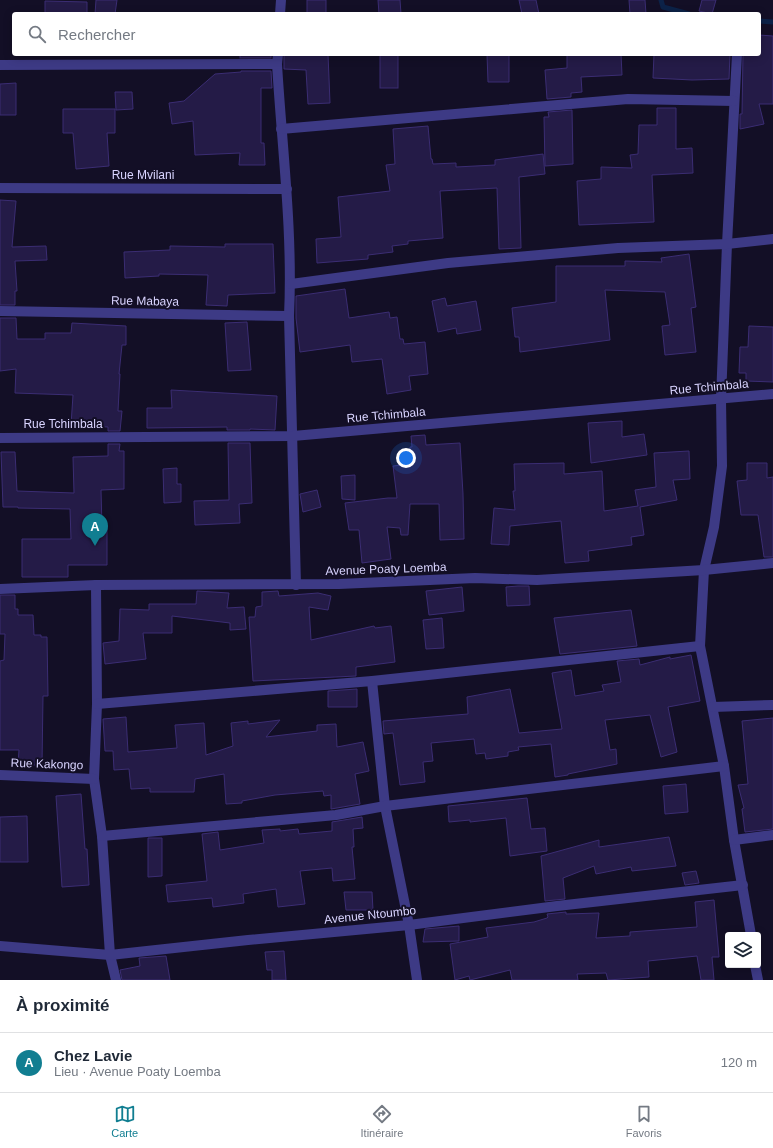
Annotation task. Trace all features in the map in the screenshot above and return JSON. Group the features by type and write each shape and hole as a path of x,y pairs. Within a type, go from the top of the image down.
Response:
{"street":[{"path":"280,12 281,0"},
{"path":"737,56 726,244 721,399 722,466 714,527 704,570 700,646 724,766 734,840 750,932"},
{"path":"0,65 278,59 281,129 287,189 291,284 289,316 296,584"},
{"path":"281,129 628,99 734,101"},
{"name":"Rue Mvilani","path":"0,188 287,189"},
{"path":"291,284 456,262 618,248 726,244 773,239"},
{"name":"Rue Mabaya","path":"0,311 289,316"},
{"name":"Rue Tchimbala","path":"0,438 293,436 773,394"},
{"name":"Avenue Poaty Loemba","path":"0,589 96,585 339,584 475,578 555,579 704,570 773,563"},
{"path":"96,585 97,704 94,779 102,836 110,955 116,980"},
{"path":"97,704 372,681 700,646"},
{"path":"372,681 385,806 409,925 417,980"},
{"path":"713,707 773,705"},
{"path":"102,836 336,815 385,806 724,766"},
{"name":"Rue Kakongo","path":"0,775 94,779"},
{"path":"734,840 773,835"},
{"name":"Avenue Ntoumbo","path":"0,946 110,955 409,925 557,906 742,885"},
{"path":"756,968 758,980"}],"building":[{"path":"96,0 117,0 115,12 95,12"},
{"path":"307,0 326,0 326,12 307,12"},
{"path":"378,0 400,0 401,12 379,12"},
{"path":"519,0 536,0 539,12 522,12"},
{"path":"629,0 645,0 646,12 630,12"},
{"path":"702,0 716,0 713,12 699,11"},
{"path":"45,1 87,2 87,12 45,12"},
{"path":"761,35 773,36 773,104 759,104 764,124 740,129 740,114 742,114 743,56 761,56"},
{"path":"240,56 271,56 271,58 240,58"},
{"path":"284,56 328,56 330,103 308,104 306,70 284,69"},
{"path":"380,56 398,56 398,88 380,88"},
{"path":"487,56 509,56 509,82 488,82"},
{"path":"567,56 621,56 622,75 581,77 582,92 571,93 571,97 547,99 545,70 567,68"},
{"path":"654,56 730,56 729,79 692,80 653,78"},
{"path":"241,71 271,71 272,88 261,88 261,143 264,143 265,165 239,165 240,153 195,155 193,121 172,124 169,103 184,101 215,74"},
{"path":"16,83 16,115 0,115 0,84"},
{"path":"115,92 132,92 133,109 116,110"},
{"path":"657,108 676,108 676,149 692,148 693,173 652,175 654,222 579,225 577,181 601,179 601,167 632,168 630,155 638,154 639,125 657,125"},
{"path":"63,109 115,109 115,133 107,133 109,166 76,169 73,133 63,133"},
{"path":"572,110 573,164 545,166 544,117 549,117 548,112"},
{"path":"428,126 431,159 433,164 456,163 456,167 495,165 495,160 543,154 545,174 519,177 521,248 499,249 497,188 440,191 443,238 408,241 408,244 392,246 393,252 368,255 368,259 317,263 316,239 341,237 338,197 390,191 386,165 395,164 393,129"},
{"path":"0,200 16,201 12,247 46,246 47,260 15,261 17,291 15,291 15,305 0,305"},
{"path":"225,244 273,244 275,293 228,295 227,306 206,305 208,275 159,274 159,276 125,278 124,252 170,250 170,246 225,247"},
{"path":"689,254 696,307 691,308 696,352 665,355 662,326 670,325 665,292 605,290 610,340 520,352 519,337 515,337 512,308 556,302 556,266 625,266 625,261 662,262 661,258"},
{"path":"345,289 349,318 389,312 390,318 397,317 400,339 403,339 404,344 425,342 428,374 409,376 411,390 387,394 382,359 352,362 350,345 300,352 296,318 296,296"},
{"path":"445,298 447,306 476,301 481,330 457,334 456,328 438,332 432,301"},
{"path":"0,318 16,318 17,339 45,339 45,333 71,333 72,323 126,326 126,345 122,345 119,374 118,411 122,411 120,431 108,431 108,427 71,425 73,395 15,393 16,369 0,371"},
{"path":"247,322 251,370 228,371 225,323"},
{"path":"749,326 773,327 773,382 746,381 746,373 739,373 740,347 748,347"},
{"path":"171,390 277,396 275,430 227,430 227,427 147,428 147,408 172,408"},
{"path":"622,421 622,437 644,434 647,455 591,463 588,423"},
{"path":"425,435 426,445 460,443 464,539 440,540 439,504 410,504 408,535 401,535 400,528 387,527 391,559 362,563 359,530 349,530 345,503 397,498 393,466 411,464 411,436"},
{"path":"228,443 250,443 252,503 239,504 240,523 195,525 194,501 229,500"},
{"path":"108,444 120,444 119,451 124,451 124,489 101,490 102,527 107,526 107,565 68,565 68,577 22,577 22,539 71,539 70,509 3,507 1,452 15,452 17,491 74,493 73,457 108,456"},
{"path":"689,451 690,479 673,480 677,500 640,507 644,535 631,537 632,545 588,551 589,561 565,563 561,521 510,526 509,545 491,544 494,508 515,510 513,491 515,491 514,464 564,463 564,474 602,471 604,511 638,506 635,490 656,487 654,453"},
{"path":"747,463 767,463 767,478 773,477 773,557 764,557 758,515 741,515 737,481 747,480"},
{"path":"177,468 177,484 181,484 181,502 164,503 163,469"},
{"path":"355,475 355,500 342,499 341,476"},
{"path":"317,490 321,507 303,512 300,494"},
{"path":"529,586 530,605 507,606 506,587"},
{"path":"462,587 464,611 429,615 426,591"},
{"path":"197,591 229,593 227,608 244,607 246,629 230,630 230,623 172,616 172,633 143,633 146,659 105,664 103,643 119,641 120,609 149,610 149,604 196,604"},
{"path":"278,591 279,596 318,593 331,596 328,610 309,607 311,640 374,626 375,628 391,626 395,662 356,667 356,676 253,681 249,617 255,617 256,607 262,606 262,592"},
{"path":"0,595 15,595 15,609 18,609 18,615 33,615 34,635 47,637 48,696 43,696 42,765 18,765 19,750 0,750 0,661 4,660 5,634 0,634"},
{"path":"631,610 637,646 560,654 554,618"},
{"path":"442,618 444,648 426,649 423,620"},
{"path":"691,655 700,701 668,707 677,752 661,757 650,715 605,720 610,750 616,749 617,764 555,777 551,744 518,747 519,750 508,752 508,756 486,759 485,753 476,754 474,739 431,743 433,761 423,762 425,782 400,785 393,733 384,734 383,721 468,714 467,697 510,689 519,733 562,729 552,673 571,670 575,696 604,691 602,685 621,682 617,661 639,659 640,665 670,657 670,659"},
{"path":"357,689 357,707 328,707 328,691"},
{"path":"126,717 128,752 177,748 175,725 204,723 206,755 233,746 231,723 248,721 248,724 280,720 266,737 317,731 317,725 336,724 337,747 363,742 369,771 355,774 360,804 331,809 331,795 324,796 323,791 275,795 242,801 242,803 226,804 224,774 195,779 194,792 150,792 150,788 131,789 129,769 114,770 113,751 105,751 103,719"},
{"path":"773,718 773,829 745,832 742,809 744,808 738,785 748,784 742,721"},
{"path":"686,784 688,812 665,814 663,786"},
{"path":"81,794 89,885 62,887 56,796"},
{"path":"527,798 531,829 545,828 547,851 510,856 506,818 470,822 470,820 449,822 448,806"},
{"path":"27,816 28,862 0,862 0,817"},
{"path":"362,817 363,828 353,829 354,847 352,847 355,879 333,881 332,868 300,871 305,904 278,907 276,889 243,894 244,903 213,907 212,898 168,902 166,885 207,881 202,834 218,832 220,850 264,843 262,830 280,829 280,831 298,829 299,834 332,831 332,822"},
{"path":"669,837 676,866 632,871 631,867 596,874 594,866 563,878 565,899 545,901 541,856 599,840 599,847"},
{"path":"148,838 162,838 162,876 148,877"},
{"path":"696,871 699,883 685,885 682,873"},
{"path":"344,892 372,892 373,910 346,910"},
{"path":"714,900 719,957 712,957 714,980 701,980 697,956 648,961 649,977 608,980 606,973 577,974 578,980 512,980 510,970 470,980 469,976 455,980 450,944 488,937 486,928 534,922 547,918 547,914 566,912 566,914 599,913 596,938 630,936 630,932 697,927 695,902"},
{"path":"459,926 459,941 423,942 425,929"},
{"path":"284,951 286,980 272,980 272,970 267,970 265,952"},
{"path":"166,956 170,980 122,980 120,970 140,966 139,958"}],"waterway":[{"path":"661,0 663,7 682,12"},
{"path":"761,21 773,22"}],"place":[{"name":"Chez Lavie","path":"95,546"}]}
